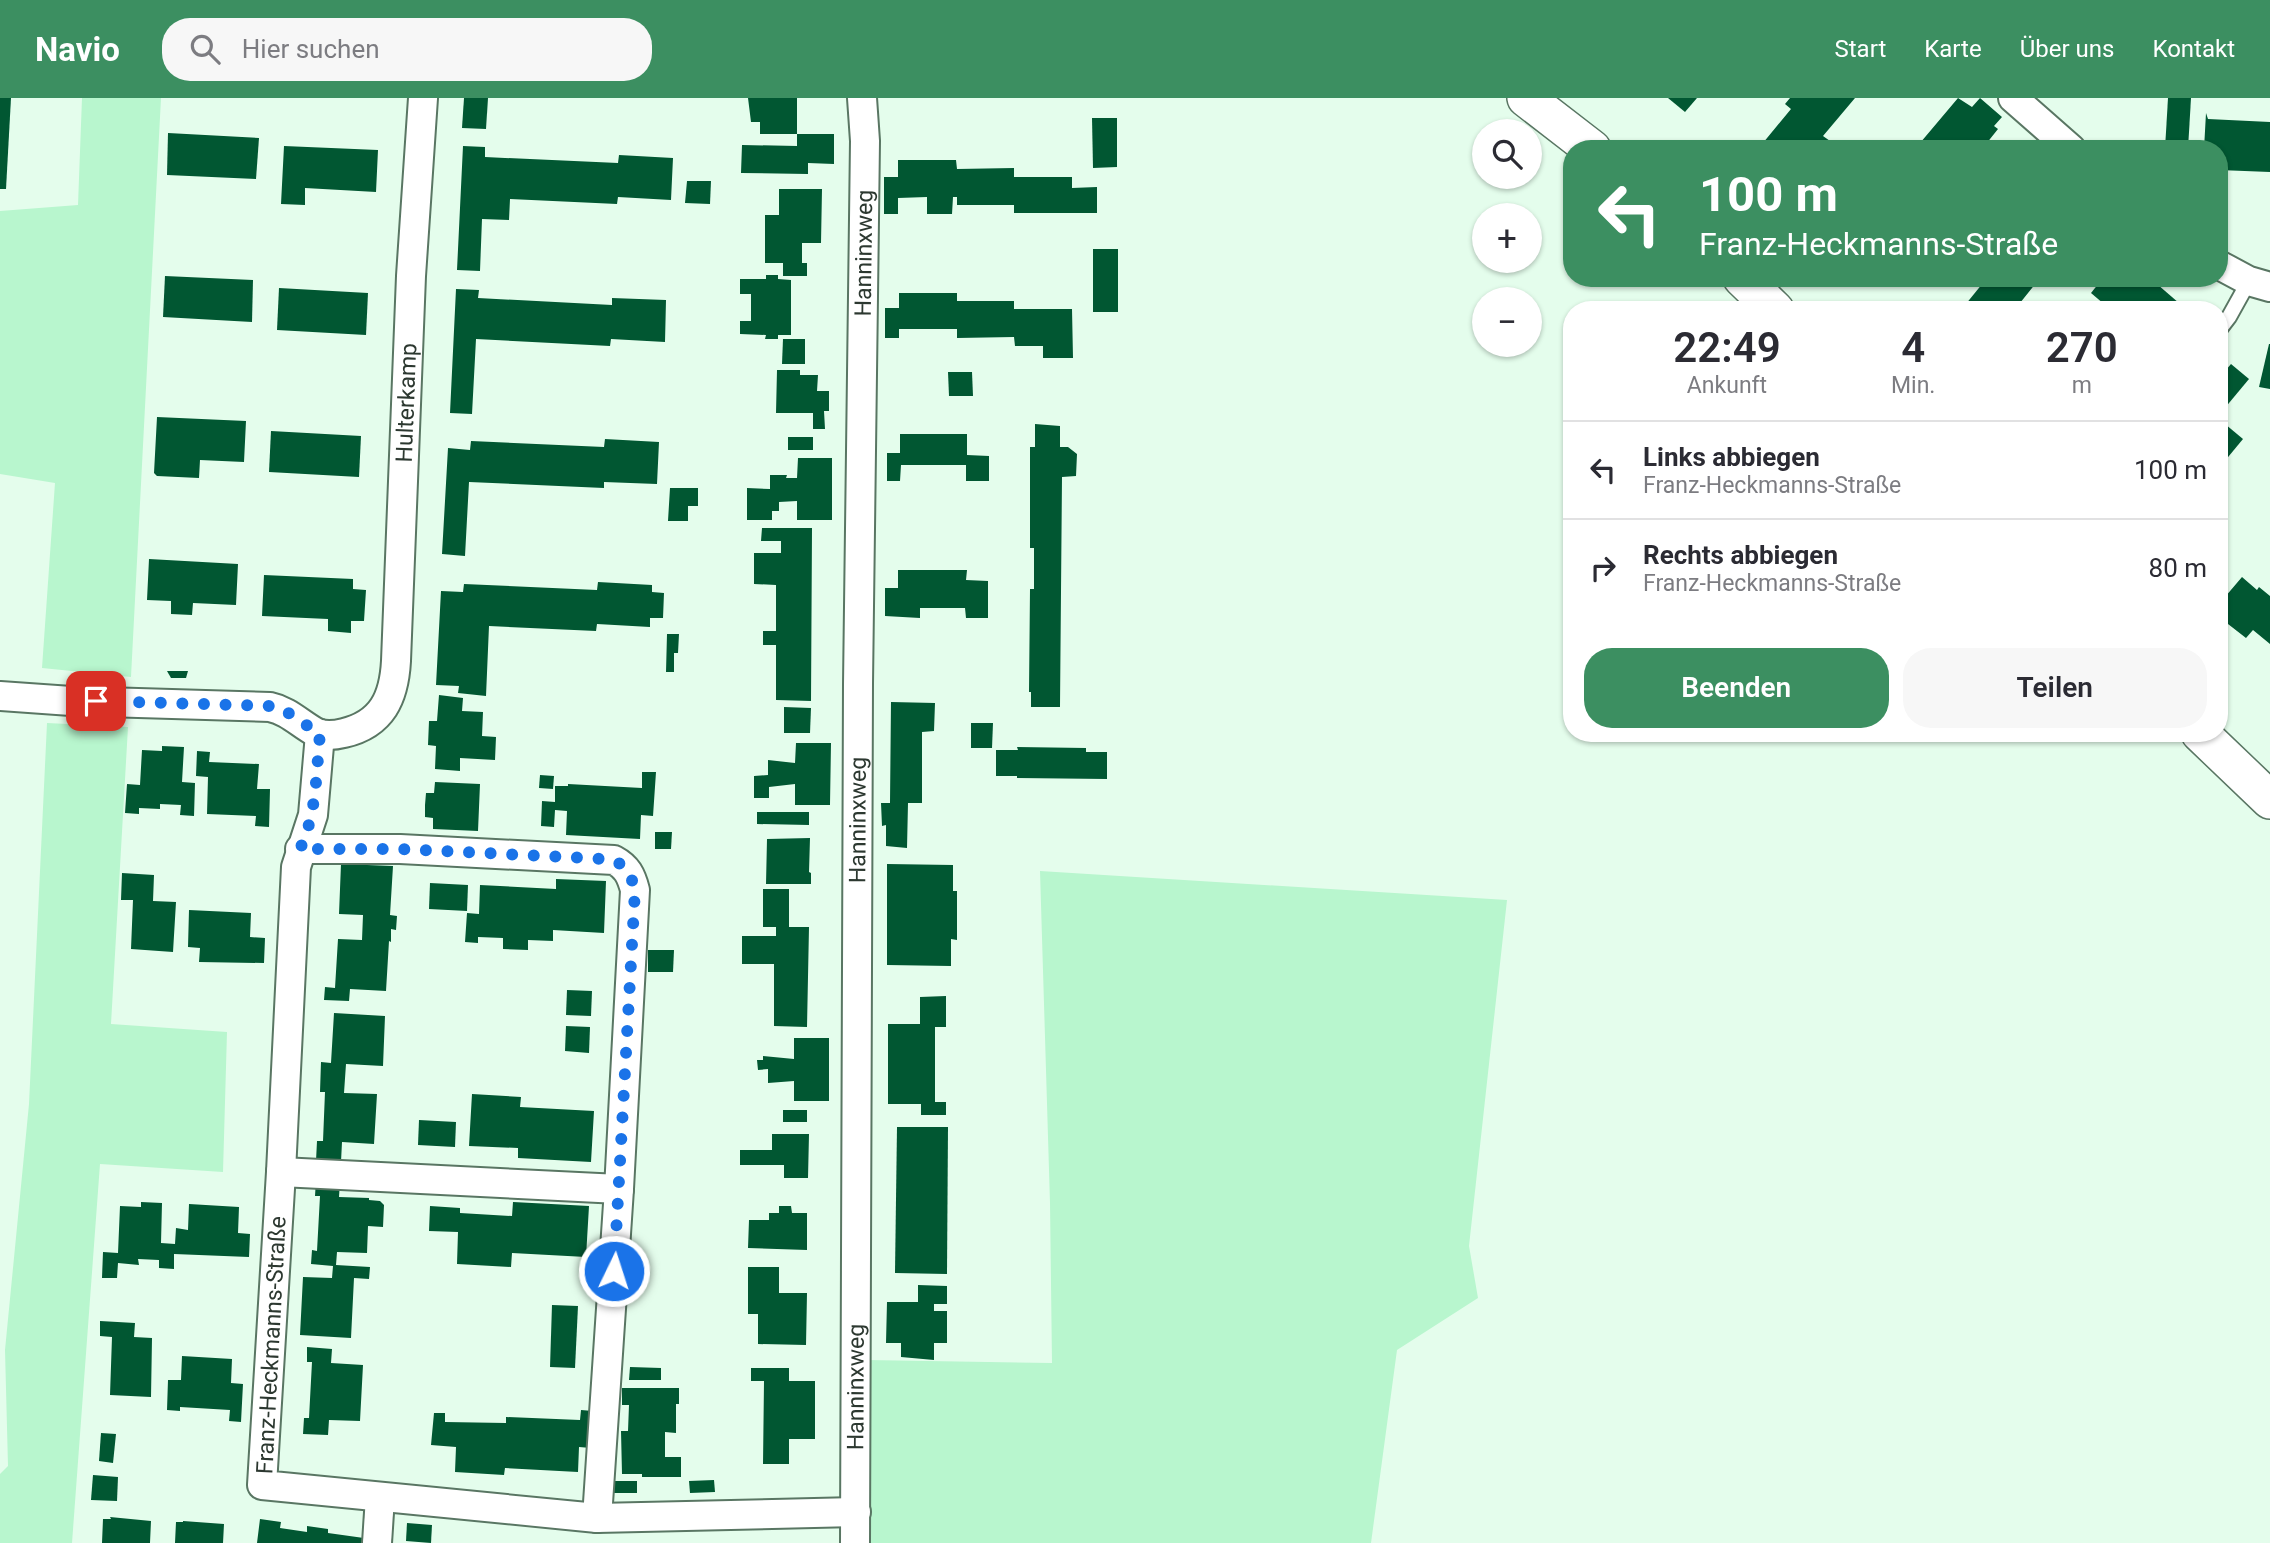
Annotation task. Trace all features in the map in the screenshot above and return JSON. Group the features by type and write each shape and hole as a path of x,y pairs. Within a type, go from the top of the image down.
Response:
{"street":[{"name":"Hulterkamp","path":"320,734 337,735 366,726 385,705 395,684 411,276 423,98"},
{"name":"Hanninxweg","path":"855,1543 858,671 865,141 862,98"},
{"path":"1527,98 1581,140"},
{"path":"2013,98 2061,140"},
{"path":"2228,269 2260,284"},
{"path":"1751,287 1766,301"},
{"path":"0,696 71,701 270,706 284,710 320,734"},
{"name":"Franz-Heckmanns-Straße","path":"320,734 313,815 296,867 262,1485 597,1518 856,1513"},
{"path":"2209,742 2270,800"},
{"path":"300,849 400,849 614,860 624,865 631,877 635,890 597,1518"},
{"path":"281,1172 619,1189"},
{"path":"377,1543 380,1497"}],"lane":[{"path":"2228,319 2260,284"}],"green space":[{"path":"82,98 161,98 131,677 42,668 55,483 0,474 0,211 78,205"},
{"path":"47,723 128,727 111,1024 227,1032 223,1172 100,1164 72,1543 0,1543 0,1474 8,1466 5,1350 29,1104"},
{"path":"1040,871 1507,900 1469,1246 1478,1298 1397,1350 1371,1543 865,1543 867,1360 1052,1363"}],"building":[{"path":"0,98 11,98 6,189 0,189"},
{"path":"464,98 488,98 486,129 462,128"},
{"path":"748,98 797,98 797,134 760,134 760,122 751,122"},
{"path":"1668,98 1697,98 1685,112"},
{"path":"1790,98 1855,98 1823,136 1829,140 1765,140 1791,109 1785,104"},
{"path":"1958,98 1972,107 1980,98 2002,117 1994,126 1998,129 1989,140 1923,140"},
{"path":"2168,98 2191,98 2189,140 2166,140"},
{"path":"2206,113 2208,119 2270,122 2270,172 2228,170 2228,140 2204,140"},
{"path":"1092,118 1117,118 1117,167 1093,168"},
{"path":"168,133 259,138 256,179 167,175"},
{"path":"797,134 834,134 834,164 808,163 808,174 741,173 742,145 797,146"},
{"path":"284,146 378,150 376,192 305,188 305,205 281,204"},
{"path":"463,146 485,147 485,157 618,163 619,155 673,158 671,200 618,197 617,204 510,199 509,220 482,219 480,271 457,270"},
{"path":"898,160 956,160 957,169 1014,168 1014,177 1072,177 1072,188 1097,187 1097,213 1014,213 1014,205 957,205 957,197 953,197 952,214 927,214 927,197 898,198 898,214 884,214 884,177 898,177"},
{"path":"687,181 711,181 710,204 685,203"},
{"path":"779,189 822,189 821,243 802,243 802,263 807,263 807,276 783,276 783,263 765,263 765,215 779,215"},
{"path":"1093,249 1118,249 1118,312 1093,312"},
{"path":"766,275 778,275 778,279 791,280 791,335 778,335 778,339 765,339 766,335 740,334 740,321 751,321 751,294 740,294 740,279 766,279"},
{"path":"165,276 253,280 252,322 163,317"},
{"path":"1980,287 2033,287 2022,301 1968,301"},
{"path":"2096,287 2160,287 2177,301 2100,301 2091,293"},
{"path":"279,288 368,293 366,335 277,330"},
{"path":"456,289 479,290 478,298 612,305 612,298 666,300 665,342 611,339 610,346 476,339 472,414 450,413"},
{"path":"899,293 957,293 957,301 1014,301 1014,309 1072,309 1073,358 1043,358 1043,346 1015,346 1014,337 957,338 957,329 899,329 899,338 885,338 885,308 899,308"},
{"path":"783,339 805,339 805,364 782,364"},
{"path":"2270,344 2270,389 2259,387"},
{"path":"2231,364 2249,379 2228,404 2228,368"},
{"path":"777,370 800,370 800,375 818,375 817,391 829,391 829,411 824,411 825,429 813,429 813,413 776,413"},
{"path":"948,372 972,372 973,396 949,396"},
{"path":"157,417 246,421 244,462 200,460 199,478 157,476 154,473"},
{"path":"1035,424 1060,426 1060,447 1068,447 1077,454 1076,476 1062,477 1060,707 1031,707 1029,692 1030,589 1034,589 1034,548 1030,548 1030,447 1035,447"},
{"path":"2228,426 2243,439 2228,457"},
{"path":"271,431 361,436 359,477 269,472"},
{"path":"900,434 967,434 967,455 989,456 989,481 966,481 966,465 901,465 900,481 887,481 887,453 900,453"},
{"path":"788,437 813,437 813,450 788,450"},
{"path":"605,439 659,442 657,484 604,482 604,488 469,482 465,556 442,554 448,448 470,450 471,441 604,447"},
{"path":"798,458 832,458 832,520 797,520 797,501 779,502 779,511 772,511 772,520 747,520 747,488 770,489 770,475 797,478"},
{"path":"670,488 698,488 698,506 688,506 688,521 668,521"},
{"path":"762,528 812,528 811,701 776,700 776,645 763,645 763,631 776,631 776,585 754,584 754,553 781,553 781,541 761,541"},
{"path":"149,559 238,564 236,605 193,603 192,615 171,614 171,601 147,600"},
{"path":"898,570 967,570 966,580 988,581 988,618 966,618 965,608 920,608 920,618 885,616 885,588 898,588"},
{"path":"264,575 353,579 353,589 366,590 364,621 351,621 351,633 328,631 328,619 262,616"},
{"path":"2242,577 2257,590 2259,587 2270,596 2270,644 2253,630 2246,638 2228,624 2228,593"},
{"path":"598,582 652,585 652,592 664,593 663,618 650,618 650,627 597,624 596,631 489,626 486,696 458,693 459,686 436,685 441,591 463,592 464,584 597,590"},
{"path":"667,634 679,634 678,653 674,653 674,672 666,672"},
{"path":"167,671 188,671 186,678 171,678"},
{"path":"439,695 463,698 462,711 483,712 482,736 496,737 495,760 460,758 460,771 435,769 436,746 428,745 429,721 437,721"},
{"path":"891,702 935,703 934,731 922,732 922,803 908,803 907,848 886,846 886,825 882,826 881,803 890,803"},
{"path":"784,707 811,708 810,733 784,733"},
{"path":"971,723 993,723 992,748 971,748"},
{"path":"796,743 831,743 830,805 795,805 795,784 769,787 769,798 754,798 754,776 768,775 768,760 795,763"},
{"path":"162,746 184,747 182,782 195,783 194,816 180,815 181,805 160,804 160,809 139,808 139,814 125,813 127,784 140,785 142,750 162,751"},
{"path":"1017,747 1086,748 1086,752 1107,752 1107,779 996,776 996,750 1018,750"},
{"path":"197,751 210,752 209,762 259,764 257,789 270,789 269,827 255,826 256,816 207,814 208,777 196,776"},
{"path":"642,772 656,772 653,816 641,815 640,839 566,835 567,811 555,810 554,827 541,826 542,801 555,802 555,786 568,784 642,788"},
{"path":"540,775 554,776 553,789 539,788"},
{"path":"435,782 480,784 478,831 433,829 433,818 425,817 425,805 426,793 434,793"},
{"path":"757,812 809,812 809,825 757,824"},
{"path":"655,832 672,832 671,849 655,849"},
{"path":"810,838 811,884 766,884 767,839"},
{"path":"341,864 393,866 390,915 397,916 396,930 391,929 391,942 389,941 386,991 350,989 349,1001 324,1000 325,987 335,988 338,939 362,940 363,915 339,914"},
{"path":"887,864 953,865 953,891 957,891 957,940 951,939 951,966 887,965"},
{"path":"122,873 154,875 153,901 176,902 173,952 131,949 133,900 121,900"},
{"path":"556,879 606,881 604,933 553,930 553,941 528,940 528,950 503,949 503,938 478,937 478,943 465,942 467,913 479,914 480,885 556,889"},
{"path":"430,883 468,885 467,911 429,909"},
{"path":"763,889 789,889 789,927 809,927 807,1027 774,1026 774,964 742,964 742,936 776,936 776,927 763,927"},
{"path":"189,910 251,913 250,937 265,938 264,963 199,962 200,948 188,947"},
{"path":"648,950 674,950 673,972 648,972"},
{"path":"567,990 592,991 591,1016 566,1015"},
{"path":"946,996 946,1027 935,1027 935,1102 946,1102 946,1115 921,1115 921,1104 888,1104 888,1024 920,1024 920,997"},
{"path":"334,1013 385,1016 383,1066 346,1064 344,1093 377,1094 374,1144 342,1142 341,1162 316,1161 317,1141 323,1141 325,1092 320,1092 321,1062 331,1063"},
{"path":"566,1026 590,1027 589,1053 565,1051"},
{"path":"794,1038 829,1038 829,1101 794,1101 794,1081 768,1083 768,1069 758,1070 757,1060 763,1060 763,1056 794,1059"},
{"path":"472,1094 521,1097 520,1107 594,1111 591,1162 518,1158 518,1148 469,1146"},
{"path":"783,1110 807,1110 807,1122 783,1122"},
{"path":"419,1120 456,1122 455,1147 418,1145"},
{"path":"897,1127 948,1127 947,1274 895,1273"},
{"path":"772,1134 809,1134 808,1178 784,1178 784,1165 740,1165 740,1150 772,1150"},
{"path":"316,1180 340,1181 339,1197 369,1198 384,1205 383,1227 368,1226 367,1253 337,1252 336,1265 370,1267 369,1279 354,1278 351,1338 300,1335 303,1277 332,1278 333,1266 311,1264 312,1250 317,1251 320,1196 315,1196"},
{"path":"141,1202 162,1203 161,1243 175,1244 176,1228 188,1230 189,1204 239,1207 238,1233 250,1234 249,1257 174,1254 174,1269 159,1268 159,1260 138,1259 139,1265 118,1263 117,1278 102,1278 103,1252 118,1253 120,1206 141,1207"},
{"path":"513,1202 589,1206 586,1257 512,1253 511,1267 457,1264 458,1232 429,1231 430,1206 460,1208 460,1213 512,1216"},
{"path":"779,1206 791,1206 792,1213 807,1213 807,1250 748,1248 749,1220 769,1220 769,1213 779,1213"},
{"path":"748,1267 779,1267 779,1293 807,1293 806,1345 758,1344 758,1314 748,1314"},
{"path":"918,1285 947,1286 947,1304 934,1304 934,1311 947,1311 947,1343 934,1343 934,1360 901,1357 901,1343 886,1343 887,1302 918,1302"},
{"path":"552,1305 578,1306 575,1368 550,1367"},
{"path":"100,1321 135,1323 134,1337 152,1338 151,1397 110,1395 112,1337 100,1336"},
{"path":"307,1347 332,1349 331,1363 363,1365 360,1421 329,1420 328,1435 303,1434 304,1418 309,1418 312,1362 307,1362"},
{"path":"182,1356 232,1359 231,1383 243,1384 241,1422 229,1421 230,1410 180,1407 180,1411 167,1410 168,1380 181,1380"},
{"path":"630,1367 661,1368 661,1380 629,1380"},
{"path":"751,1368 789,1368 789,1381 815,1381 815,1439 789,1439 789,1464 763,1464 764,1381 751,1381"},
{"path":"622,1388 679,1388 676,1433 665,1432 665,1457 681,1457 681,1477 622,1474 621,1431 628,1431 629,1405 622,1405"},
{"path":"581,1410 593,1411 591,1448 579,1447 578,1472 505,1468 504,1475 455,1472 456,1447 431,1445 434,1413 445,1413 445,1422 506,1423 506,1417 580,1420"},
{"path":"101,1433 116,1434 113,1463 99,1461"},
{"path":"93,1475 118,1477 117,1501 91,1500"},
{"path":"714,1480 715,1492 690,1493 689,1481"},
{"path":"612,1481 637,1481 637,1493 612,1493"},
{"path":"110,1517 151,1521 150,1543 102,1543 103,1519 111,1519"},
{"path":"260,1519 281,1522 280,1528 307,1532 307,1526 328,1529 328,1533 371,1539 371,1543 257,1543"},
{"path":"176,1522 224,1524 223,1543 175,1543"},
{"path":"407,1523 432,1525 431,1543 406,1541"}],"route":[{"path":"96,701 270,706 284,710 320,734 313,815 300,849 400,849 587,858 614,860 624,865 635,890 614,1271"}]}
